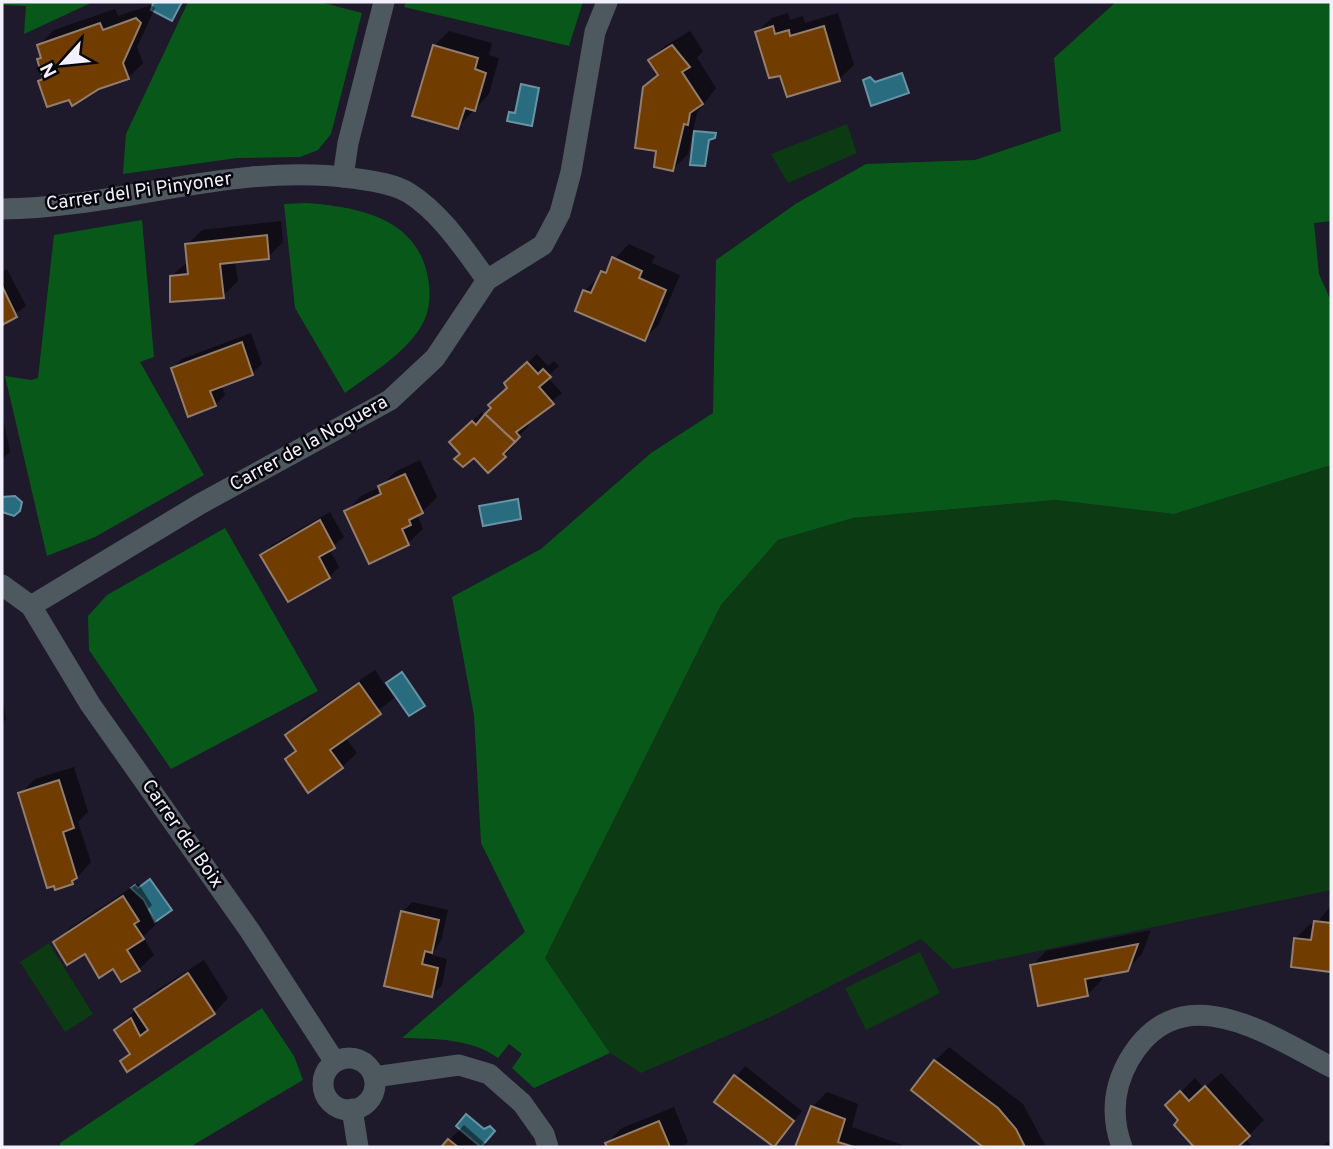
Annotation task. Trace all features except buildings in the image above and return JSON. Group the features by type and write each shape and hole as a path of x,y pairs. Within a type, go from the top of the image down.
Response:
{"street":[{"path":"343,177 348,143 384,2"},
{"name":"Carrer de la Noguera","path":"31,606 200,504 390,400 435,358 487,280 543,245 560,214 571,172 595,32 607,2"},
{"name":"Carrer del Pi Pinyoner","path":"2,209 61,205 219,178 309,174 378,182 407,192 435,214 487,280"},
{"path":"2,585 31,606"},
{"name":"Carrer del Boix","path":"31,606 90,704 250,931 335,1062"},
{"path":"1122,1147 1115,1120 1114,1098 1121,1073 1149,1034 1171,1021 1191,1015 1231,1018 1331,1068"},
{"path":"358,1059 371,1069 374,1077 373,1094 368,1101 352,1109 335,1105 325,1091 325,1075 335,1062 358,1059"},
{"path":"374,1077 459,1065 489,1074 522,1103 544,1135 548,1147"},
{"path":"352,1109 358,1147"}],"green space":[{"path":"2,2 93,2 24,34 26,6 2,5"},
{"path":"188,2 320,2 362,13 331,134 318,150 300,157 237,158 123,174 126,134"},
{"path":"406,2 583,2 569,46 404,7"},
{"path":"1116,2 1331,2 1331,221 1314,223 1319,274 1331,301 1331,465 1174,514 1056,500 853,518 778,540 721,605 545,958 610,1053 534,1088 512,1068 522,1054 509,1044 498,1058 464,1043 402,1038 525,932 481,843 474,715 452,597 541,549 651,453 713,413 716,260 797,203 866,164 975,160 1061,131 1054,58"},
{"path":"847,124 857,153 788,183 771,154"},
{"path":"307,203 364,212 397,227 410,239 420,254 427,273 430,293 422,325 407,345 345,393 295,308 284,204"},
{"path":"142,220 154,357 140,362 204,475 95,537 47,556 5,376 31,380 38,378 54,235"},
{"path":"1331,465 1331,890 953,969 921,939 777,1014 641,1073 610,1053 545,958 721,605 778,540 853,518 1057,500 1174,514"},
{"path":"225,528 318,691 171,769 89,650 88,616 107,595"},
{"path":"49,943 93,1014 65,1032 20,962"},
{"path":"920,952 940,993 866,1030 845,988"},
{"path":"262,1008 294,1056 303,1080 190,1147 60,1147 60,1143"}],"water":[{"path":"182,2 172,21 151,10 153,3"},
{"path":"902,73 909,93 871,106 863,80 870,77 875,82"},
{"path":"521,84 539,88 532,126 507,121 509,112 515,113"},
{"path":"694,131 716,133 715,138 709,140 705,166 690,165"},
{"path":"15,496 22,502 20,511 14,516 2,512 2,497"},
{"path":"518,499 521,519 483,526 479,506"},
{"path":"402,672 425,706 409,716 386,683"},
{"path":"150,879 172,910 155,922 144,900 131,888 135,885 138,888"},
{"path":"466,1114 484,1129 490,1126 495,1131 481,1147 456,1126"}]}
